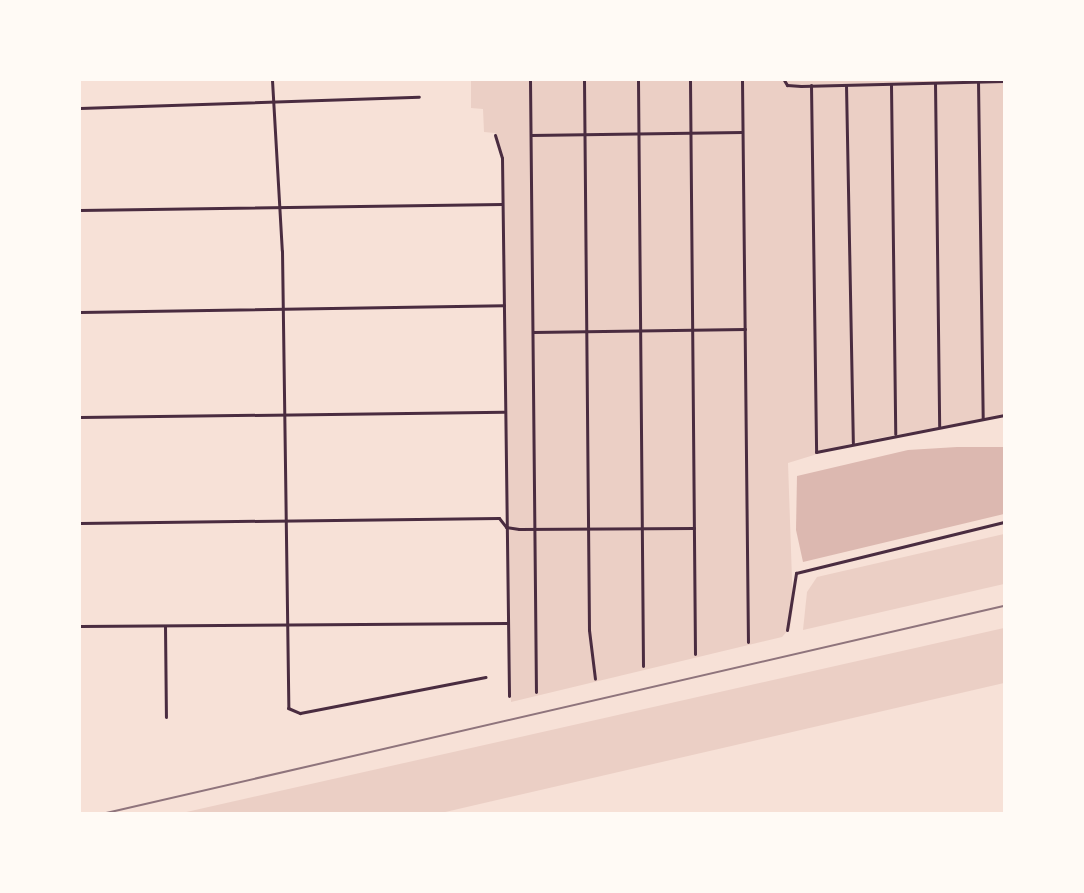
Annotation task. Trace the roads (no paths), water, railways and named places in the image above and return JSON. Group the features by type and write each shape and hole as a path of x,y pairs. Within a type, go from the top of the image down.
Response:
{"street":[{"path":"272,80 280,206 285,626 291,711 486,677"},
{"path":"530,80 536,692"},
{"path":"584,80 590,668 595,679"},
{"path":"638,80 643,666"},
{"path":"690,80 695,654"},
{"path":"742,80 748,642"},
{"path":"833,80 833,86"},
{"path":"784,81 811,86 833,86 881,82 891,85 924,81 935,83 972,80 1005,81"},
{"path":"978,81 983,419"},
{"path":"935,83 939,427"},
{"path":"846,85 853,443"},
{"path":"891,85 895,434"},
{"path":"811,86 816,452 895,434 1005,415"},
{"path":"80,108 419,97"},
{"path":"531,135 742,132"},
{"path":"495,135 501,204 504,305 509,696"},
{"path":"80,210 210,211 280,206 501,204"},
{"path":"80,312 504,305"},
{"path":"533,332 745,329"},
{"path":"80,417 504,412"},
{"path":"80,523 499,518 506,527 535,529 694,528"},
{"path":"787,630 796,573 1005,522"},
{"path":"80,626 507,623"},
{"path":"165,626 166,717"}],"railway":[{"path":"102,814 1004,606"}]}
